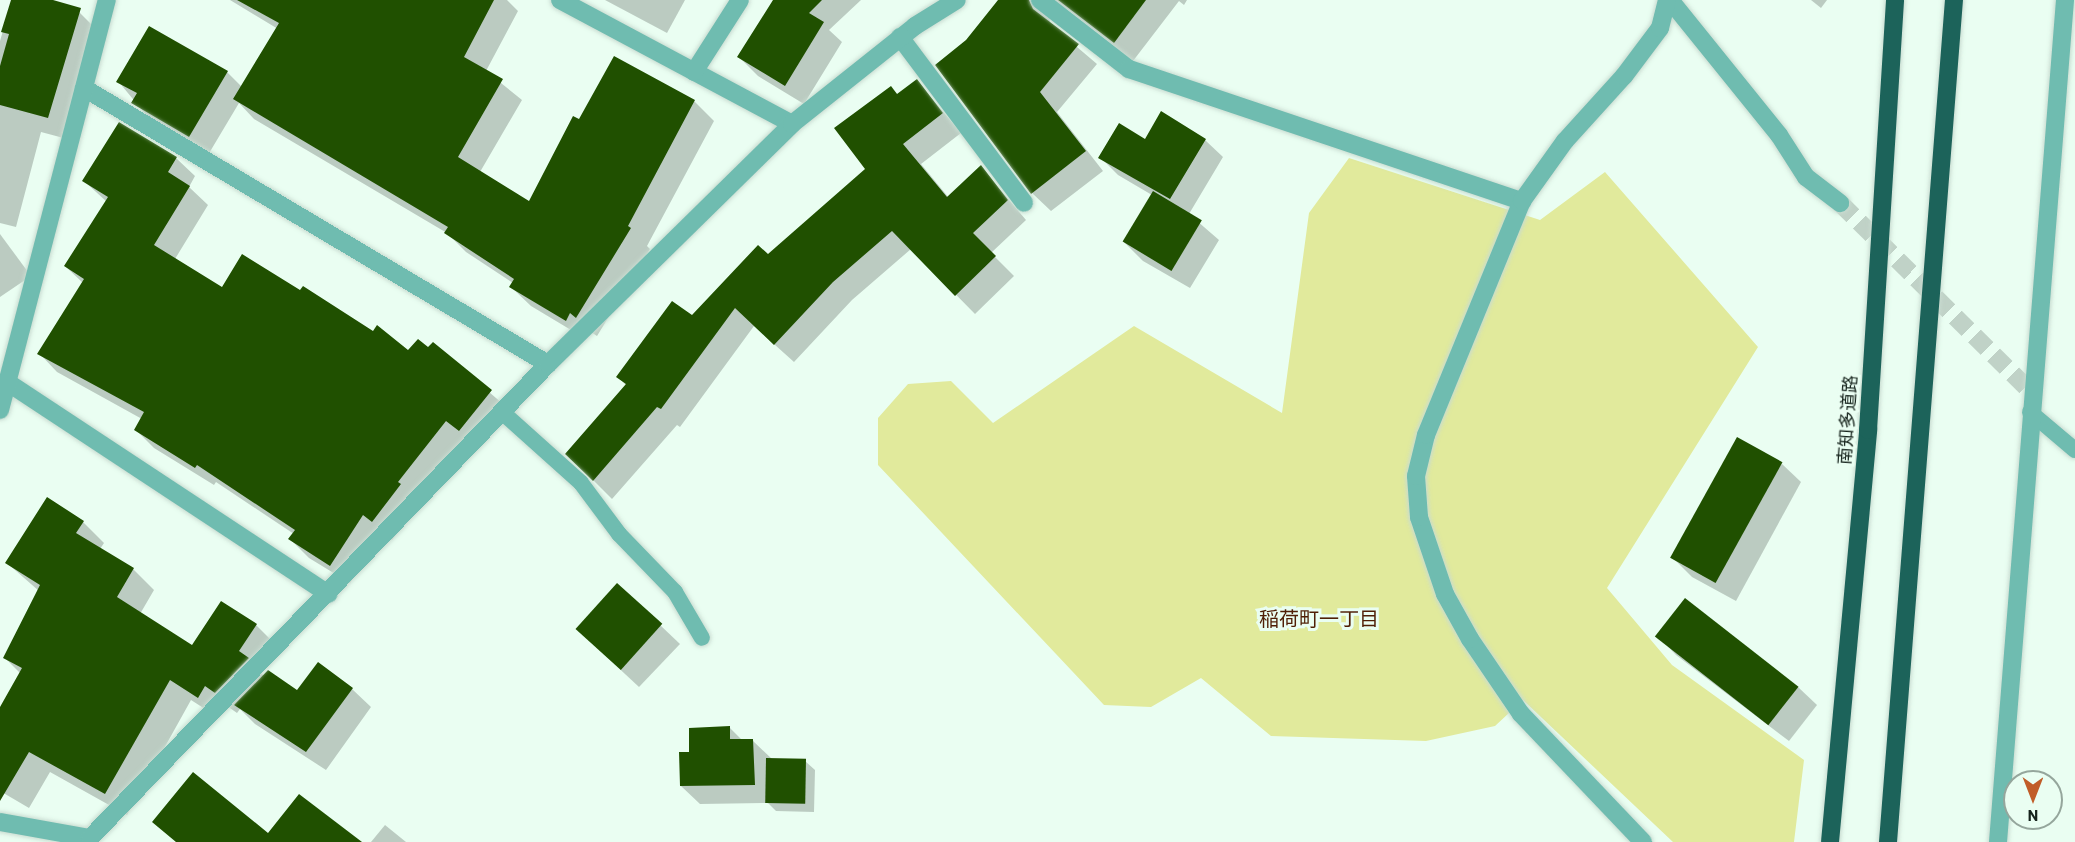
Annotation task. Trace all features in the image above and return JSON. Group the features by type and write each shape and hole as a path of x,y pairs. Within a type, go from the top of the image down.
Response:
{"highway":[{"name":"南知多道路","path":"1830,842 1868,430 1895,0"},
{"path":"1888,842 1954,0"}],"street":[{"path":"0,410 107,0"},
{"path":"560,0 792,124"},
{"path":"694,72 740,0"},
{"path":"0,822 53,837 92,840 548,364 792,124 900,37 957,0"},
{"path":"1041,0 1129,69 1522,201"},
{"path":"1643,842 1548,745 1499,687 1445,594 1419,517 1416,476 1426,435 1522,201 1565,141 1624,76 1660,28 1668,0"},
{"path":"1668,0 1779,135 1806,177 1840,203"},
{"path":"1998,842 2030,412 2065,0"},
{"path":"900,37 1024,203"},
{"path":"84,88 548,364"},
{"path":"8,382 328,594"}],"lane":[{"path":"502,412 581,483 619,534 675,592 702,638"},
{"path":"2030,412 2075,450"}],"green space":[{"path":"1349,158 1540,220 1605,172 1758,347 1607,588 1672,665 1804,760 1794,842 1673,842 1523,700 1495,726 1426,741 1271,736 1201,678 1151,707 1104,705 878,465 878,418 908,384 951,381 993,423 1134,326 1282,413 1309,213"}],"building":[{"path":"11,0 53,0 81,8 48,118 0,105 0,66 9,34 1,32"},
{"path":"237,0 494,0 464,57 503,79 458,157 529,201 573,116 579,119 614,56 695,100 628,226 631,228 576,318 570,313 566,321 509,287 514,279 444,233 448,227 233,99 279,23"},
{"path":"773,0 822,0 809,13 824,22 785,86 737,57"},
{"path":"998,0 1029,0 1033,9 1079,44 1040,92 1086,151 1031,194 935,65 966,40"},
{"path":"1058,0 1146,0 1114,43"},
{"path":"149,26 228,71 189,137 131,103 137,93 116,82"},
{"path":"917,79 943,113 903,144 947,197 981,165 1008,200 973,233 996,256 955,296 892,231 833,282 774,345 735,308 661,409 657,407 593,481 565,454 626,384 616,377 672,301 692,315 758,245 768,254 865,169 834,128 891,86 897,94"},
{"path":"1161,111 1206,139 1170,199 1098,158 1119,123 1145,139"},
{"path":"119,122 177,157 168,172 190,186 154,245 222,287 242,254 300,290 303,286 373,331 377,325 408,350 418,339 428,347 433,342 492,390 459,431 446,421 398,482 401,484 372,522 363,515 330,566 288,539 295,530 197,465 195,468 134,430 144,412 37,354 84,279 64,266 108,197 82,181"},
{"path":"1153,191 1202,220 1171,271 1123,242"},
{"path":"1737,437 1782,462 1716,583 1670,558"},
{"path":"47,497 84,521 76,533 134,568 117,597 192,645 221,601 257,624 239,651 249,658 215,693 205,686 198,698 170,680 105,794 29,752 0,801 0,707 22,668 3,658 40,585 5,563"},
{"path":"617,583 662,624 621,670 576,629"},
{"path":"1685,598 1798,687 1768,725 1655,637"},
{"path":"318,662 353,688 306,752 234,705 268,670 297,690"},
{"path":"730,726 730,739 753,739 755,785 680,786 679,752 689,752 689,728"},
{"path":"766,758 806,759 805,804 765,803"},
{"path":"193,772 268,833 299,794 362,842 176,842 152,822"}],"tunnel":[{"path":"1840,203 2031,392"}],"district":[{"name":"稲荷町一丁目","path":"1319,618"}]}
